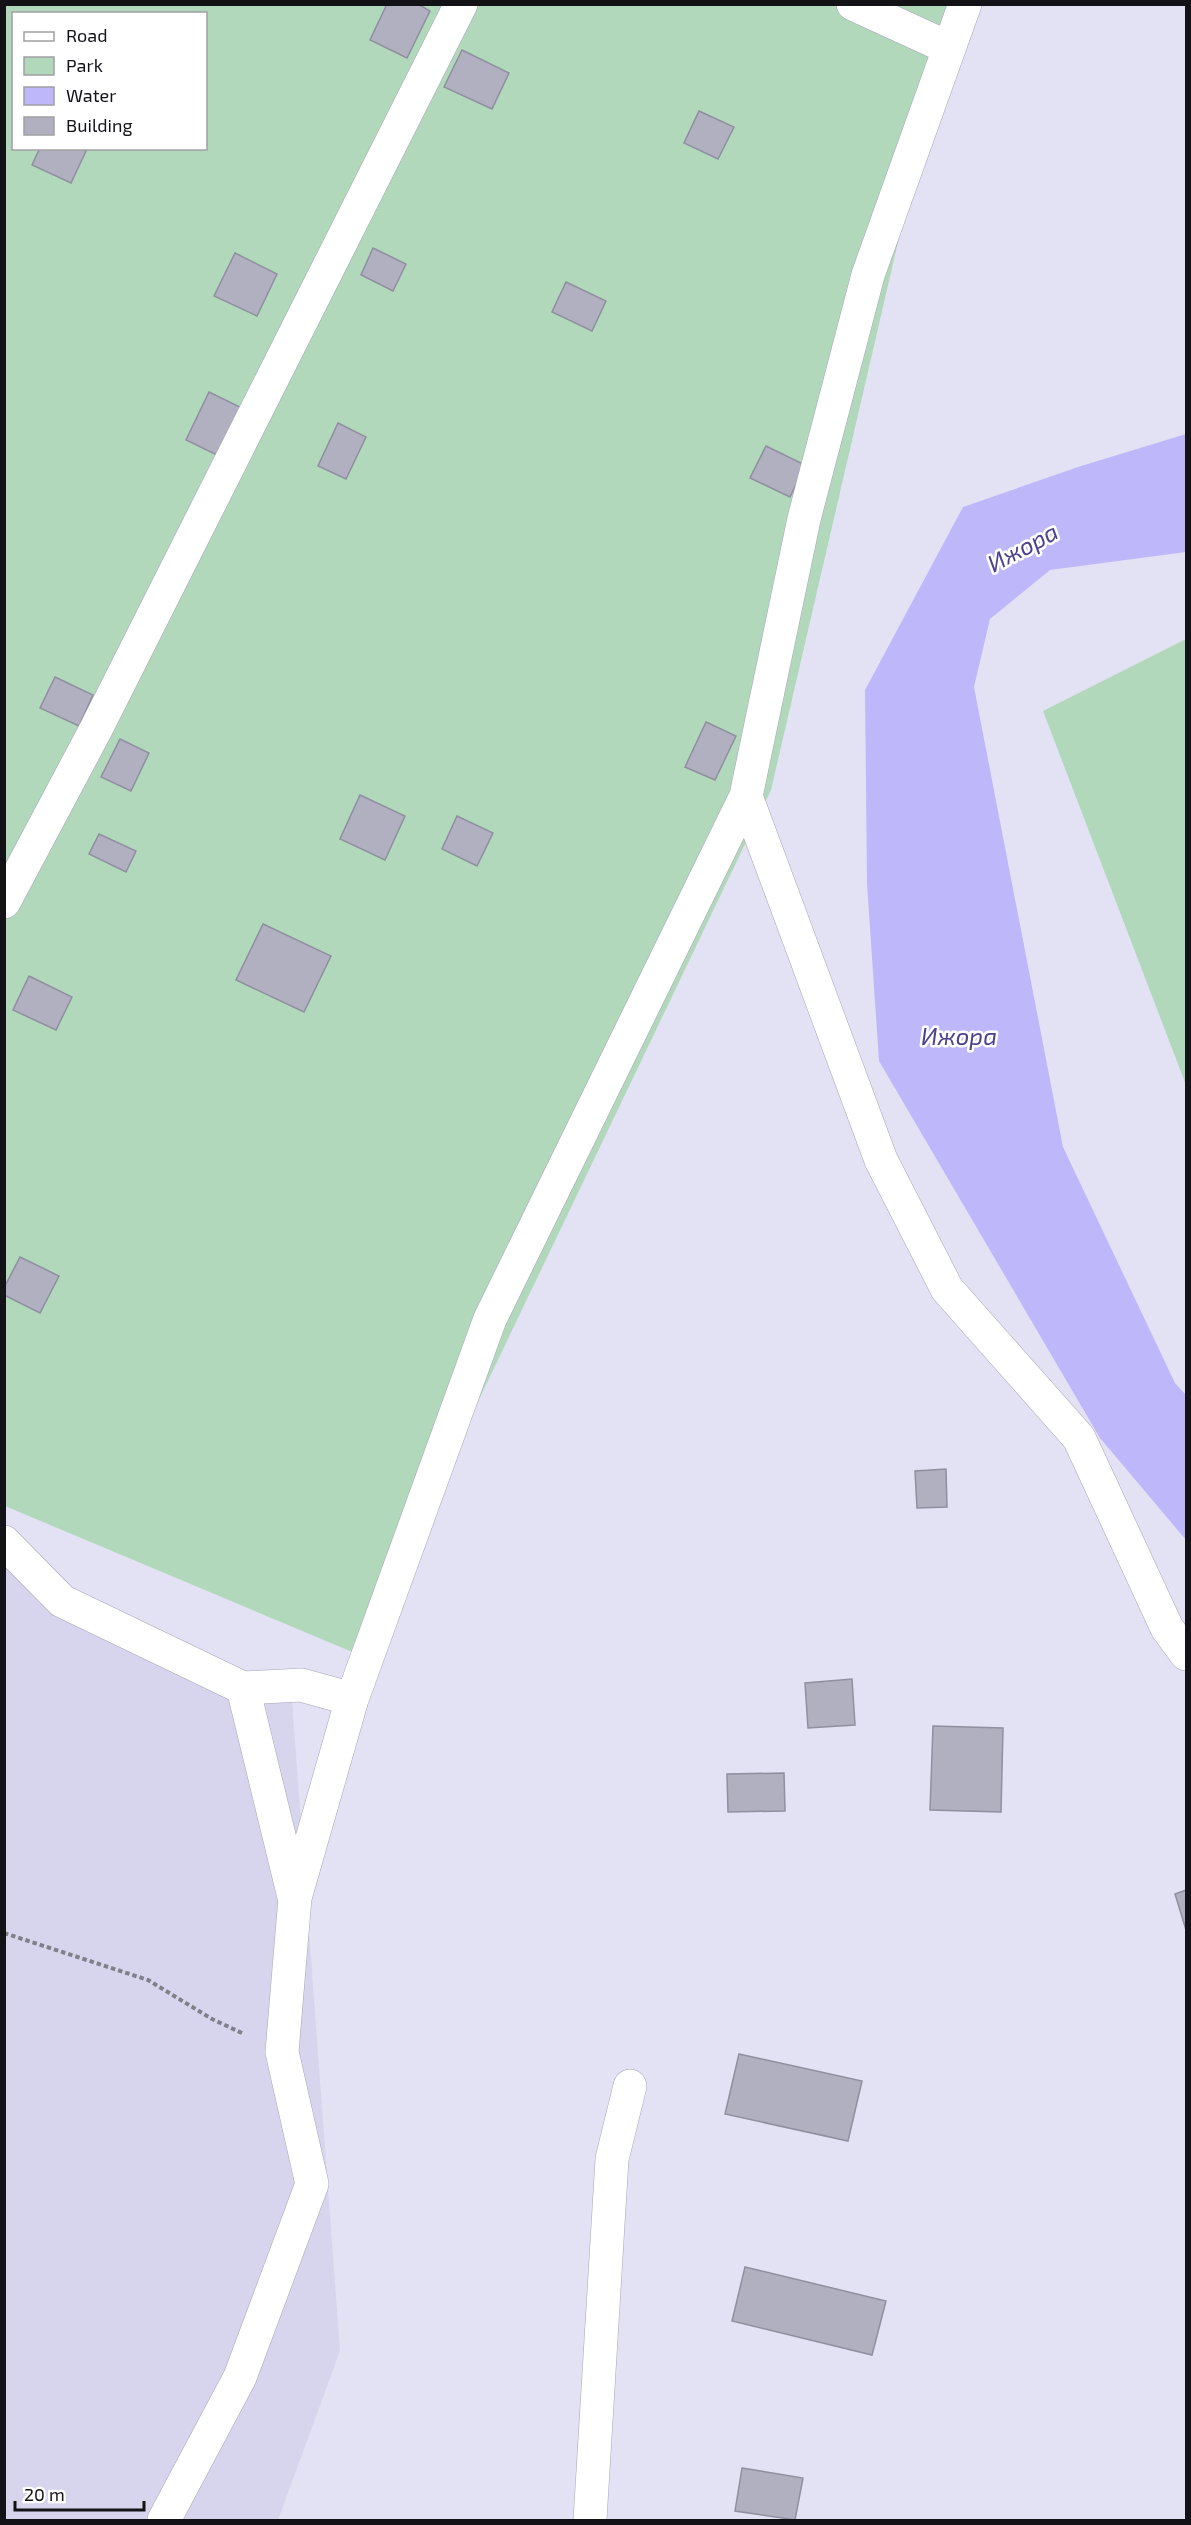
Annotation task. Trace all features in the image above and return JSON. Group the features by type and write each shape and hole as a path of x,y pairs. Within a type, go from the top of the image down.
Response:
{"street":[{"path":"4,902 96,729 461,4"},
{"path":"853,4 949,48"},
{"path":"164,2520 240,2377 312,2184 282,2052 295,1898 352,1699 490,1319 746,796 804,519 868,274 965,4"},
{"path":"746,796 881,1160 947,1289 1078,1438 1167,1628 1186,1654"},
{"path":"4,1542 62,1601 243,1689 301,1685 352,1699"},
{"path":"243,1689 295,1898"},
{"path":"590,2520 612,2159 630,2086"}],"path":[{"path":"4,1933 148,1980 212,2019 282,2052"}],"shaded area":[{"path":"4,1558 292,1701 340,2351 278,2520 5,2520"}],"green space":[{"path":"4,5 953,5 771,790 357,1654 5,1506"},
{"path":"1186,639 1186,1085 1043,711"}],"water":[{"name":"Ижора","path":"1186,434 1186,552 1050,570 990,619 974,687 1063,1147 1175,1383 1186,1395 1186,1540 1100,1438 879,1061 867,884 865,690 963,507 1081,466"}],"building":[{"path":"387,4 418,4 430,11 407,58 370,40"},
{"path":"462,50 509,73 492,109 444,87"},
{"path":"699,111 734,127 718,159 684,143"},
{"path":"39,150 86,151 71,183 32,165"},
{"path":"373,248 406,264 393,291 361,275"},
{"path":"235,253 277,274 257,316 214,296"},
{"path":"566,282 606,301 592,331 552,312"},
{"path":"209,392 244,409 221,457 186,440"},
{"path":"338,423 366,437 346,479 318,466"},
{"path":"766,446 805,465 790,497 750,478"},
{"path":"55,677 93,695 79,726 40,708"},
{"path":"706,722 736,736 715,780 685,767"},
{"path":"120,739 149,753 131,791 101,777"},
{"path":"360,795 405,816 385,860 340,839"},
{"path":"457,816 493,833 477,866 442,849"},
{"path":"99,834 136,851 126,872 89,854"},
{"path":"263,924 331,956 304,1012 236,980"},
{"path":"29,976 72,997 56,1030 13,1010"},
{"path":"20,1257 59,1276 40,1313 4,1295 4,1288"},
{"path":"946,1469 947,1507 917,1508 915,1471"},
{"path":"852,1679 855,1725 808,1728 805,1683"},
{"path":"933,1726 1003,1728 1001,1812 930,1810"},
{"path":"784,1773 785,1811 728,1812 727,1774"},
{"path":"1186,1890 1186,1930 1175,1894"},
{"path":"739,2054 862,2081 848,2141 725,2114"},
{"path":"745,2267 886,2301 872,2355 732,2321"},
{"path":"742,2468 803,2478 795,2520 735,2511"}]}
